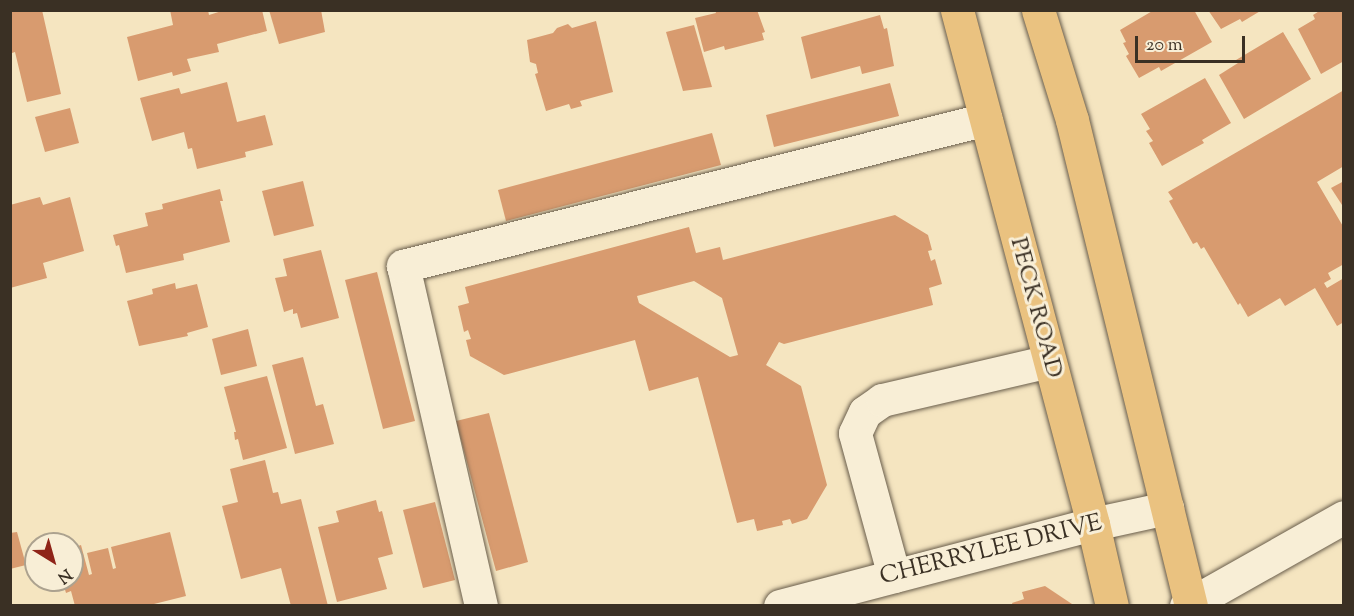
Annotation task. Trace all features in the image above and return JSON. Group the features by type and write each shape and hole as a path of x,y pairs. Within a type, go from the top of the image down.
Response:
{"main road":[{"name":"PECK ROAD","path":"957,10 1093,524 1112,606"},
{"path":"1038,10 1072,120 1189,605"}],"street":[{"path":"481,606 403,266 986,119"},
{"path":"894,576 855,433 865,412 882,400 1049,361"},
{"name":"CHERRYLEE DRIVE","path":"780,606 1093,524 1167,508"},
{"path":"1189,605 1344,517"}],"building":[{"path":"10,10 42,10 61,94 27,102 15,52 12,53 10,46"},
{"path":"170,10 208,10 209,15 225,10 262,10 267,31 217,44 219,52 187,59 191,71 173,76 172,72 138,81 127,37 173,25"},
{"path":"269,10 321,10 325,32 279,44"},
{"path":"715,10 757,10 765,32 762,33 764,40 725,50 724,46 704,52 695,18 716,13"},
{"path":"1154,10 1194,10 1212,42 1161,71 1159,67 1139,78 1126,56 1129,54 1120,30"},
{"path":"1208,10 1262,10 1242,22 1240,19 1221,29"},
{"path":"1321,10 1344,10 1344,61 1321,74 1298,29 1315,19 1313,15"},
{"path":"880,15 884,29 887,28 894,66 862,74 860,66 811,79 801,37"},
{"path":"596,21 613,92 580,101 582,106 571,109 569,104 546,111 535,74 538,73 536,64 530,62 527,40 553,33 557,28 568,24 572,28"},
{"path":"694,25 712,87 683,91 666,32"},
{"path":"1283,32 1311,79 1244,119 1219,75 1238,63 1236,60"},
{"path":"1205,78 1231,123 1202,140 1204,143 1162,166 1149,143 1153,141 1146,131 1150,129 1141,114"},
{"path":"227,82 237,122 265,115 273,145 245,152 246,157 197,169 192,148 188,149 184,132 152,141 140,98 179,88 181,94"},
{"path":"890,83 899,116 774,147 766,115"},
{"path":"1344,90 1344,166 1317,182 1344,228 1344,264 1328,273 1331,279 1324,283 1327,288 1344,278 1344,322 1337,326 1315,288 1285,306 1280,298 1248,317 1240,303 1238,305 1204,247 1201,249 1197,242 1193,244 1169,201 1173,199 1168,192"},
{"path":"70,108 79,143 45,152 35,117"},
{"path":"712,133 721,165 506,221 498,190"},
{"path":"303,181 314,226 274,236 262,191"},
{"path":"1344,181 1344,208 1331,188"},
{"path":"220,189 223,201 220,201 230,242 183,254 184,260 126,273 119,245 116,246 113,235 148,226 145,213 163,209 162,204"},
{"path":"40,197 43,205 70,197 84,251 43,263 47,278 10,288 10,205"},
{"path":"895,215 928,235 932,250 928,251 931,261 935,259 942,284 929,288 933,305 784,344 779,342 766,365 801,386 827,485 807,519 792,524 790,519 782,521 783,525 757,531 754,519 737,523 698,377 649,391 635,340 504,375 470,356 466,340 471,339 468,330 464,332 458,306 469,303 465,287 689,227 696,253 720,247 723,260","holes":["694,281 722,298 738,355 730,357 639,303 637,296"]},
{"path":"321,250 339,318 301,328 297,313 293,314 293,309 284,312 275,278 287,276 283,259"},
{"path":"377,272 415,421 383,429 345,280"},
{"path":"175,283 176,289 197,284 208,327 187,333 188,336 139,346 127,301 153,294 152,289"},
{"path":"248,329 257,366 221,375 212,339"},
{"path":"303,357 316,406 323,404 334,444 295,454 272,365"},
{"path":"267,376 287,448 243,460 238,439 235,440 234,432 236,432 224,387"},
{"path":"489,413 528,562 496,571 456,421"},
{"path":"265,460 273,493 278,492 281,504 301,499 328,606 291,606 281,568 241,579 222,506 238,502 230,469"},
{"path":"376,500 379,512 382,511 393,554 378,558 387,589 337,602 318,527 339,522 336,511"},
{"path":"435,502 455,580 423,588 403,510"},
{"path":"17,532 24,566 10,569 10,533"},
{"path":"170,532 186,596 146,606 75,606 71,592 84,592 84,556 89,575 92,574 87,553 108,548 113,569 116,568 111,547"},
{"path":"1045,586 1075,606 1013,606 1012,603 1024,599 1022,592"}]}
